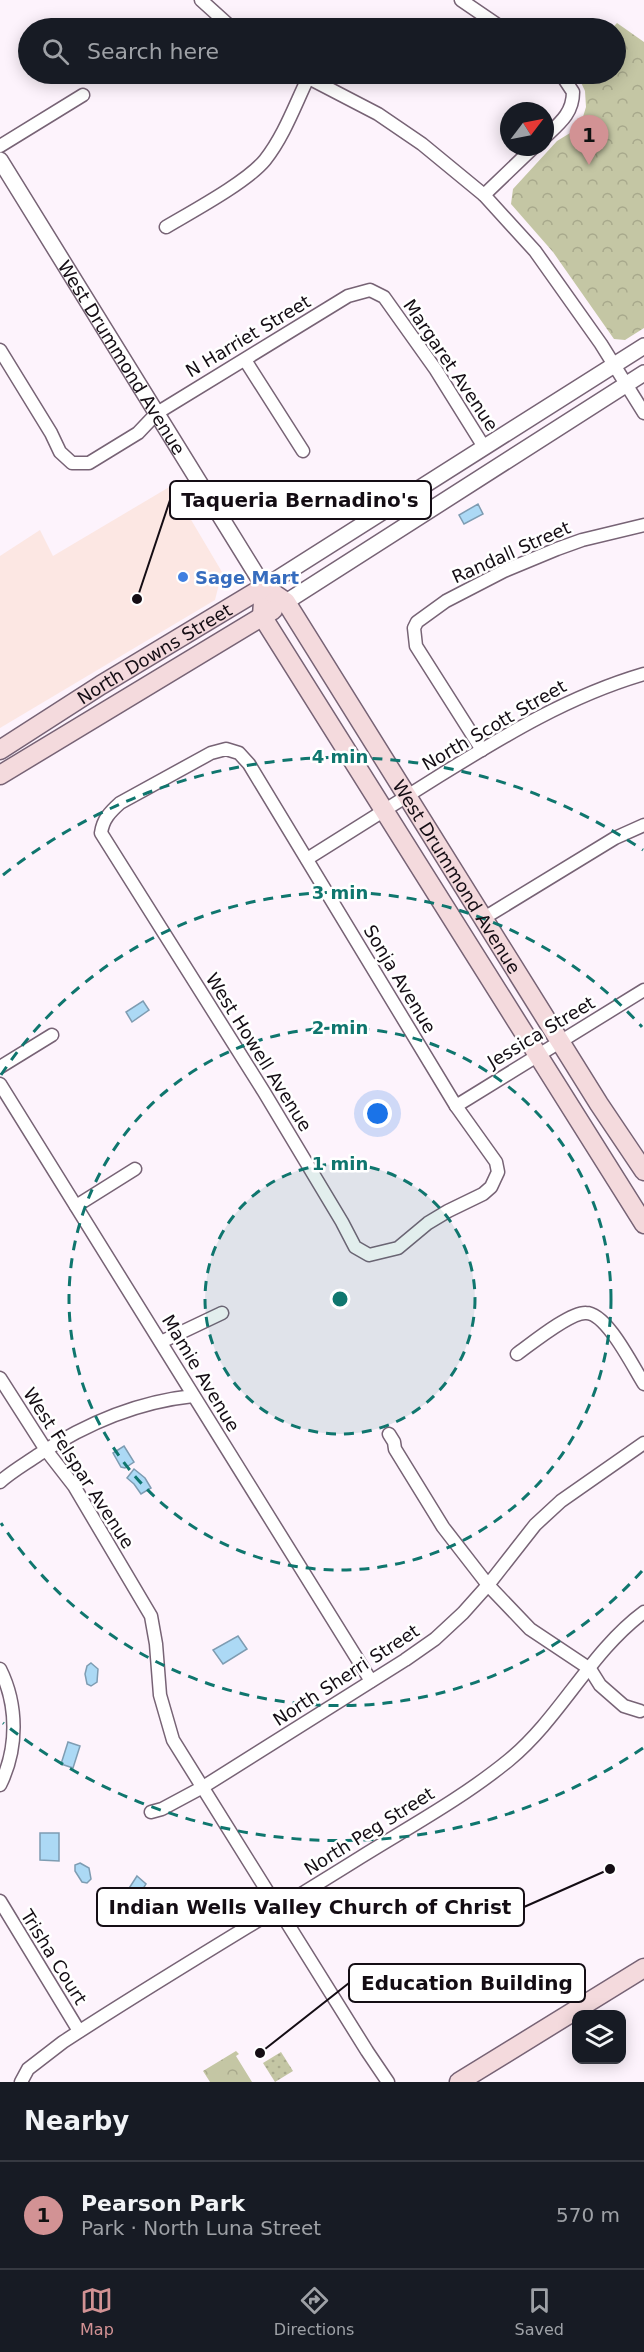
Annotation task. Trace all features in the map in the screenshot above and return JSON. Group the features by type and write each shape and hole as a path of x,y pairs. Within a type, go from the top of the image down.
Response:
{"main road":[{"name":"West Drummond Avenue","path":"264,587 286,602 598,1104 643,1166"},
{"name":"North Downs Street","path":"0,750 101,685 264,587"},
{"path":"262,616 264,587"},
{"name":"North Downs Street","path":"0,775 286,602"},
{"name":"West Drummond Avenue","path":"262,616 644,1224"},
{"path":"459,2082 644,1968"}],"street":[{"path":"201,0 221,18"},
{"path":"461,0 487,18"},
{"path":"166,227 251,173 264,162 273,149 301,84"},
{"path":"320,84 378,114 422,144 484,195 535,251 627,384 644,414"},
{"path":"554,128 568,115 573,99 573,92 568,84"},
{"path":"0,146 83,95"},
{"path":"484,195 525,156"},
{"name":"West Drummond Avenue","path":"0,160 264,587"},
{"name":"Margaret Avenue","path":"357,292 370,290 384,297 436,370 484,447"},
{"name":"N Harriet Street","path":"0,350 51,433 60,452 72,463 89,463 138,433 157,413 357,292"},
{"name":"North Downs Street","path":"264,587 644,346"},
{"path":"245,360 303,451"},
{"name":"North Downs Street","path":"286,602 644,373"},
{"name":"Randall Street","path":"482,750 414,639 414,628 417,622 446,601 504,572 582,540 644,525"},
{"name":"North Scott Street","path":"307,859 482,750 559,706 614,683 644,674"},
{"name":"West Howell Avenue","path":"232,751 226,749 211,753 120,803 108,814 102,824 101,833 264,1092 355,1247 362,1253 375,1255 398,1248 448,1211 483,1194 496,1180 497,1167"},
{"name":"Sonja Avenue","path":"232,751 239,753 249,765 456,1106 477,1137 491,1152 497,1167"},
{"path":"484,918 615,838 644,825"},
{"name":"Jessica Street","path":"456,1106 644,990"},
{"path":"0,1067 52,1035"},
{"name":"Mamie Avenue","path":"0,1084 371,1681"},
{"path":"76,1206 135,1169"},
{"path":"517,1354 559,1324 583,1312 592,1314 610,1330 644,1384"},
{"path":"161,1342 222,1313"},
{"name":"West Felspar Avenue","path":"0,1378 46,1450 74,1486 151,1616 163,1711 172,1740 388,2082"},
{"path":"0,1482 87,1425 127,1410 193,1396"},
{"path":"389,1434 394,1442 394,1449 443,1527 488,1585 530,1629 590,1669 600,1685 624,1706 640,1711"},
{"name":"North Sherri Street","path":"151,1812 162,1809 203,1787 435,1639 488,1585 535,1524 561,1501 644,1443"},
{"name":"North Peg Street","path":"21,2082 28,2069 79,2031 445,1805 510,1759 631,1622 644,1612"},
{"path":"0,1669 15,1720 8,1766 0,1785"},
{"name":"Trisha Court","path":"0,1901 79,2031"}],"shaded area":[{"path":"171,486 222,572 215,600 0,728 0,556 40,530 53,556"}],"green space":[{"path":"626,29 644,42 644,328 625,340 614,339 553,252 511,204 513,189 543,156 554,156 554,144 575,130 582,120 586,107 585,91 582,84 626,84"},
{"path":"236,2051 239,2054 236,2056 252,2082 210,2082 203,2071"},
{"path":"281,2052 293,2071 275,2082 263,2063"}],"water":[{"path":"478,504 483,514 464,524 459,515"},
{"path":"143,1001 149,1010 132,1022 126,1012"},
{"path":"124,1446 134,1462 125,1468 121,1467 113,1453"},
{"path":"134,1469 145,1478 151,1488 141,1494 127,1478"},
{"path":"238,1636 247,1649 223,1664 213,1650"},
{"path":"91,1663 98,1669 97,1682 91,1686 87,1684 85,1674 87,1666"},
{"path":"68,1742 80,1746 73,1768 61,1764"},
{"path":"40,1833 59,1833 59,1861 40,1860"},
{"path":"80,1863 89,1868 91,1879 87,1883 82,1882 75,1871 75,1865"},
{"path":"137,1876 146,1884 135,1902 124,1896"}],"place":[{"name":"Pearson Park","path":"589,165"},
{"name":"Sage Mart","path":"183,577"},
{"name":"Taqueria Bernadino's","path":"137,599"},
{"name":"Indian Wells Valley Church of Christ","path":"610,1869"},
{"name":"Education Building","path":"260,2053"}]}
